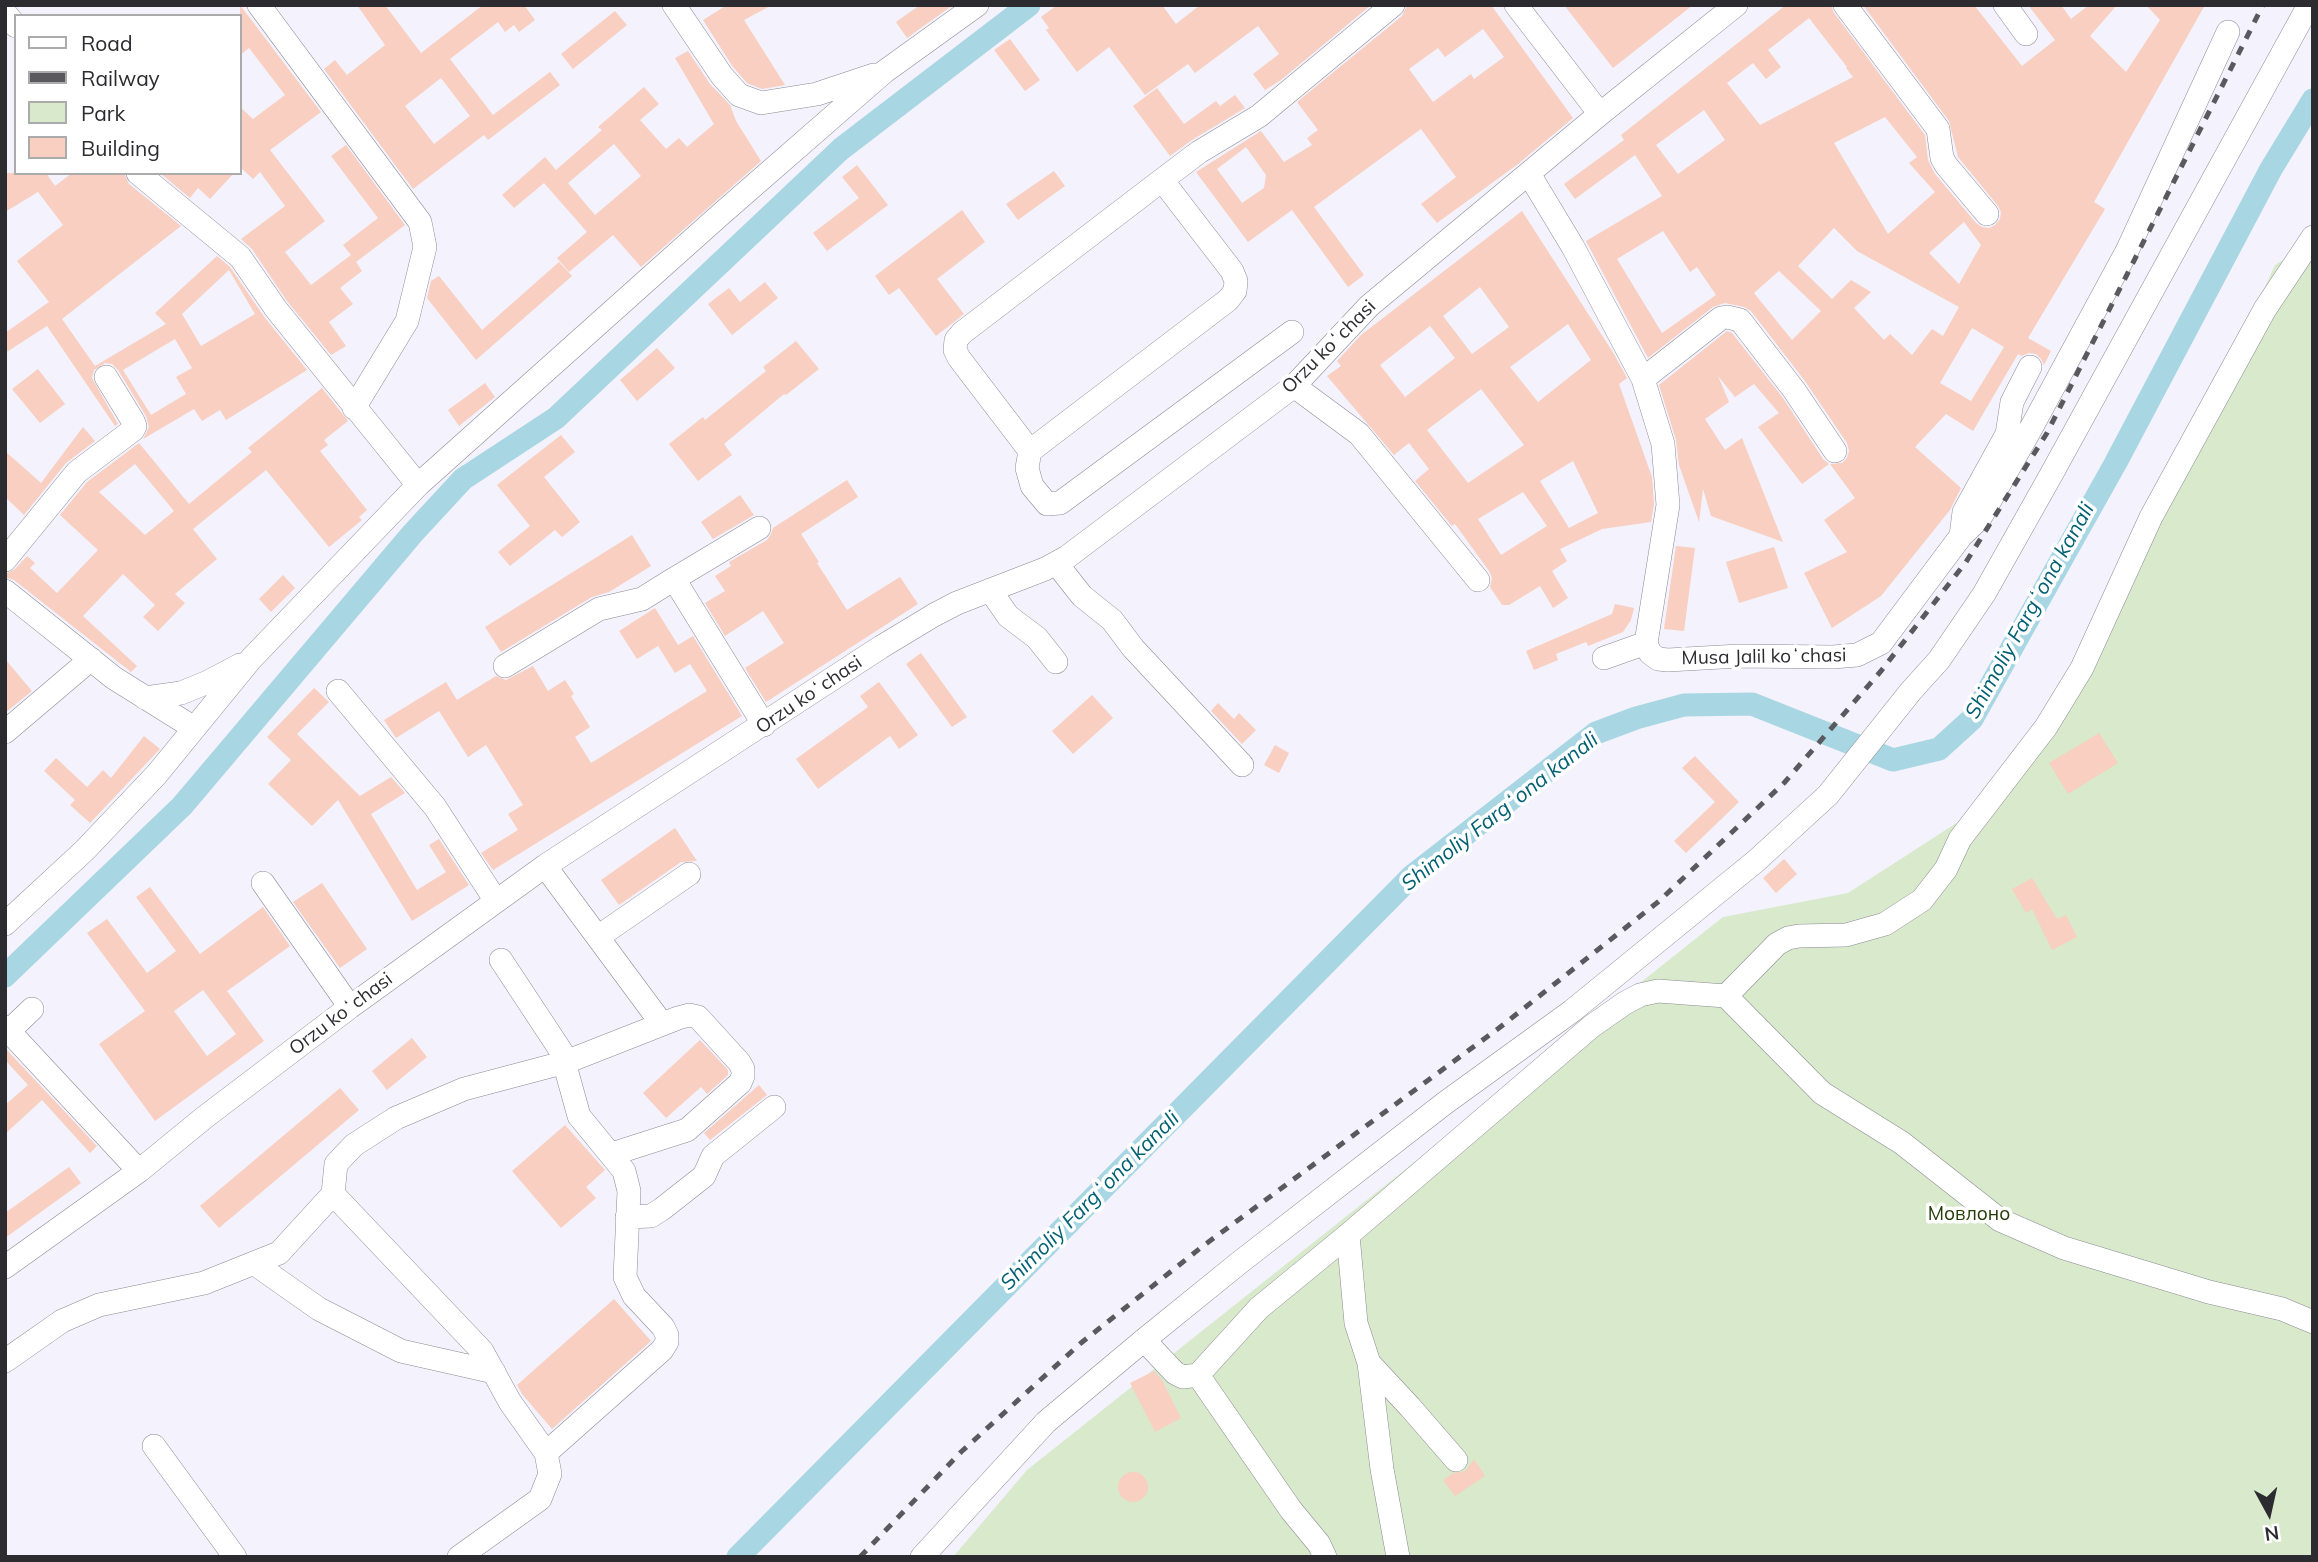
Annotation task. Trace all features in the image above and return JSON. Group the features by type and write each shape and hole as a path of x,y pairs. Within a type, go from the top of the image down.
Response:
{"street":[{"path":"259,5 420,222 425,247 407,321 354,408"},
{"path":"674,5 722,76 739,95 761,103 817,94 884,72"},
{"path":"5,924 85,850 157,774 251,659 418,485 709,224 884,72 977,5"},
{"path":"1030,451 959,358 955,350 956,340 1199,152 1259,116 1393,5"},
{"path":"1516,5 1600,114"},
{"name":"Orzu koʻchasi","path":"5,1267 139,1171 205,1116 350,1007 545,866 934,615 1067,557 1294,386 1370,306 1600,114 1736,5"},
{"path":"1844,5 1938,129 1942,158 1946,165 1987,214"},
{"path":"2005,5 2026,34"},
{"path":"922,1557 1046,1422 1143,1340 1445,1103 1572,1011 1756,861 1828,794 1939,660 1990,582 2309,5"},
{"name":"Musa Jalil koʻchasi","path":"1646,643 1650,653 1658,659 1668,660 1739,656 1833,657 1857,655 1881,643 1961,536 1980,518 2029,432 2127,251 2228,32"},
{"path":"1528,174 1573,247 1643,379 1663,444 1668,505 1646,643 1604,658"},
{"path":"140,175 240,257 276,309 418,485"},
{"path":"1162,180 1231,271 1236,281 1235,291 1228,300 1030,451 1027,468 1032,486 1047,504 1060,503 1292,332"},
{"path":"1726,996 1777,944 1788,938 1846,935 1885,924 1922,901 1947,869 1960,839 2046,727 2082,668 2151,517 2265,309 2313,237"},
{"path":"1643,379 1721,318 1740,320 1794,390 1835,452"},
{"path":"1961,536 1964,512 2007,434 2012,402 2030,367"},
{"path":"5,560 77,472 133,430 135,426 106,377"},
{"path":"1294,386 1359,434 1478,580"},
{"path":"505,666 599,609 642,599 759,528"},
{"path":"1056,563 1082,596 1112,621 1133,648 1242,765"},
{"path":"674,579 764,725"},
{"path":"990,590 1008,617 1037,638 1056,662"},
{"path":"5,591 91,659 145,698 194,728"},
{"path":"5,732 91,659"},
{"path":"145,698 181,693 251,659"},
{"path":"338,691 435,807 496,901"},
{"path":"545,866 663,1024"},
{"path":"598,937 690,874"},
{"path":"263,883 350,1007"},
{"path":"501,960 555,1040 566,1062 579,1116 624,1171 627,1180 625,1277 635,1296 667,1335 667,1342 662,1350 546,1453"},
{"path":"1143,1340 1175,1373 1183,1377 1198,1375 1259,1308 1592,1026 1640,995 1658,991 1726,996 1822,1093 1902,1143 2000,1220 2064,1248 2209,1292 2282,1309 2313,1322"},
{"path":"32,1009 7,1029 139,1171"},
{"path":"5,1362 62,1321 99,1305 204,1283 279,1254 332,1194 336,1164 354,1145 396,1118 464,1089 566,1062 688,1015 698,1017 739,1062 743,1069 740,1083 687,1130 612,1154"},
{"path":"627,1217 651,1216 662,1209 704,1176 713,1156 774,1107"},
{"path":"332,1194 482,1350 510,1402 546,1453 550,1474 540,1499 460,1557"},
{"path":"1348,1235 1356,1323 1368,1363 1382,1469 1398,1557"},
{"path":"255,1264 319,1309 401,1351 494,1372"},
{"path":"1368,1363 1410,1406 1456,1460"},
{"path":"1198,1375 1291,1510 1319,1544 1325,1557"},
{"path":"154,1446 234,1557"}],"green space":[{"name":"Мовлоно","path":"2313,242 2313,1557 953,1557 1027,1470 1723,917 1848,893 1986,804 2071,709 2275,265"}],"building":[{"path":"240,5 321,112 270,150 325,221 285,252 311,285 351,255 343,245 378,218 331,156 346,145 405,225 356,262 362,271 340,288 353,304 329,322 346,346 331,355 287,301 252,249 241,239 285,206 260,172 253,179 242,169 242,109 253,119 285,95 249,48 242,53"},
{"path":"357,5 385,5 421,53 483,5 524,5 535,20 519,32 514,25 505,32 498,22 450,59 493,115 550,72 560,85 488,140 484,135 413,189 324,69 335,60 347,75 385,45","holes":["441,78 470,116 434,144 405,106"]},
{"path":"727,5 772,5 744,20 785,85 762,89 747,83 733,67 703,20"},
{"path":"920,5 953,5 907,38 896,22"},
{"path":"1057,5 1162,5 1176,24 1200,5 1371,5 1281,80 1265,90 1253,74 1279,54 1258,26 1195,73 1188,64 1145,95 1109,47 1077,72 1046,30 1049,28 1041,17"},
{"path":"1407,5 1491,5 1573,118 1518,164 1437,223 1421,204 1456,177 1421,129 1314,207 1364,275 1348,287 1292,210 1248,242 1196,172 1261,131 1284,162 1312,145 1307,138 1318,130 1297,102 1402,16","holes":["1483,29 1504,57 1474,79 1471,74 1433,102 1409,69 1438,48 1445,57","1246,147 1266,175 1264,188 1242,203 1217,169"]},
{"path":"1564,5 1693,5 1613,68"},
{"path":"1786,5 1831,5 1834,13 1925,135 1928,160 1935,174 1976,223 1989,228 2000,219 1998,206 1958,157 1949,121 1863,5 1974,5 2022,66 2055,40 2028,5 2061,5 2071,19 2089,5 2117,5 2090,36 2126,72 2160,20 2146,5 2205,5 2094,202 2105,209 2028,338 2051,351 2044,365 2036,354 2018,354 1973,431 1946,414 1915,447 1961,488 1950,510 1881,596 1832,628 1804,573 1847,552 1824,520 1855,498 1830,464 1842,463 1847,458 1847,443 1805,381 1751,311 1744,307 1725,303 1713,307 1648,358 1586,241 1662,196 1635,155 1575,199 1564,184 1624,140 1621,135","holes":["1809,18 1853,77 1760,125 1727,83 1753,63 1766,79 1781,67 1768,50","1704,110 1725,140 1678,174 1656,145","1885,117 1917,157 1909,163 1935,192 1888,234 1834,143","1964,222 1981,245 1959,284 1929,253","1834,228 1857,251 1959,307 1943,336 1932,329 1912,355 1890,334 1884,340 1854,308 1871,292 1851,280 1832,299 1798,266","1663,231 1690,272 1697,267 1716,295 1662,333 1617,259","1779,271 1821,311 1792,340 1754,293","1972,328 2004,347 1971,401 1940,383"]},
{"path":"615,11 627,25 573,69 561,54"},
{"path":"1010,39 1040,80 1025,91 994,50"},
{"path":"688,51 710,84 730,105 736,121 761,161 641,267 613,235 569,272 557,258 587,232 544,183 514,208 502,195 545,157 556,170 602,130 598,127 644,87 659,104 640,120 666,149 679,138 687,147 714,124 675,58","holes":["614,144 641,176 595,215 568,183"]},
{"path":"1157,88 1184,124 1216,101 1220,106 1235,95 1245,108 1170,156 1133,106"},
{"path":"857,165 888,205 827,251 813,233 859,198 842,177"},
{"path":"1054,171 1065,186 1018,220 1006,204"},
{"path":"5,173 47,175 55,186 69,175 125,175 129,184 181,226 62,319 95,366 166,324 155,313 217,256 230,267 265,318 307,370 226,420 220,410 202,421 194,409 143,439 149,427 146,416 118,370 112,364 105,363 94,370 92,378 118,424 115,426 47,326 5,353 5,333 49,302 17,261 63,225 38,192 5,212","holes":["229,270 255,314 201,346 182,314","175,339 192,368 176,377 186,394 151,415 123,370"]},
{"path":"162,175 232,175 210,199 198,188 190,198"},
{"path":"962,210 985,242 937,279 964,314 936,336 899,288 889,295 875,276"},
{"path":"1522,211 1627,378 1619,384 1652,477 1654,504 1651,522 1602,529 1560,549 1567,561 1552,571 1568,598 1553,608 1540,586 1509,605 1502,605 1490,587 1492,578 1489,571 1455,524 1452,526 1415,481 1429,469 1409,443 1394,455 1327,376 1341,366 1337,361 1361,335","holes":["1480,287 1509,327 1472,354 1443,316","1568,324 1591,360 1538,402 1510,367","1430,326 1455,358 1405,397 1380,365","1481,389 1524,445 1468,483 1427,430","1573,461 1598,513 1569,528 1540,481","1523,492 1547,526 1501,555 1478,519"]},
{"path":"559,262 572,276 476,360 427,298 431,281 439,276 482,330"},
{"path":"765,282 778,298 732,335 708,304 729,288 740,302"},
{"path":"1727,331 1732,333 1783,398 1829,464 1802,484 1758,427 1779,413 1754,384 1735,397 1718,376 1729,402 1705,419 1725,450 1742,438 1783,542 1711,516 1703,489 1699,522 1679,465 1676,440 1659,385"},
{"path":"796,341 819,369 724,444 732,455 698,481 669,444 703,417 705,420 766,371 763,367"},
{"path":"657,348 675,368 637,401 620,380"},
{"path":"38,369 65,404 40,423 12,389"},
{"path":"485,383 495,397 459,426 448,410"},
{"path":"322,388 348,421 324,440 328,445 320,451 367,510 359,517 362,520 329,547 266,470 193,529 217,559 175,594 185,603 158,631 143,617 155,605 123,574 83,616 137,666 131,672 14,580 5,577 5,574 15,569 27,556 35,563 30,568 57,593 98,550 60,515 87,482 139,443 189,504 252,452 248,448","holes":["135,464 174,511 145,535 99,492"]},
{"path":"83,427 95,441 66,463 24,515 5,497 5,451 41,483"},
{"path":"561,435 575,452 544,477 580,522 562,537 555,530 510,566 498,552 530,526 497,485"},
{"path":"847,480 858,497 801,534 819,562 817,563 847,610 900,577 918,604 766,702 745,668 784,643 763,611 725,636 705,603 725,591 715,576 731,566 729,562 767,540 773,528"},
{"path":"740,495 754,515 713,539 701,522"},
{"path":"632,535 651,566 609,592 592,597 501,652 485,627"},
{"path":"1676,546 1695,548 1684,631 1664,629"},
{"path":"1774,547 1788,588 1739,603 1726,562"},
{"path":"283,575 295,588 271,612 259,599"},
{"path":"1615,604 1634,608 1631,620 1623,632 1588,646 1586,642 1556,654 1558,660 1534,670 1526,651 1612,614"},
{"path":"655,608 678,645 693,636 742,716 493,870 481,853 518,830 508,814 523,805 486,745 468,757 439,711 396,738 384,720 446,682 457,700 496,676 506,680 533,666 548,691 565,680 574,694 571,696 590,727 575,737 591,763 707,691 690,664 675,673 658,646 637,659 619,631"},
{"path":"921,653 967,717 952,727 906,664"},
{"path":"5,659 32,691 5,713"},
{"path":"879,682 918,735 899,749 890,736 818,789 796,759 868,707 860,696"},
{"path":"314,688 329,702 297,734 360,796 391,777 405,793 371,814 417,890 446,872 429,845 439,839 469,885 412,921 338,800 312,826 268,784 291,760 267,737"},
{"path":"1092,695 1113,718 1073,754 1052,731"},
{"path":"1218,703 1234,719 1239,713 1256,730 1242,744 1211,711"},
{"path":"2099,733 2118,763 2068,794 2049,763"},
{"path":"144,736 160,749 90,823 70,805 75,800 44,771 56,758 87,787 103,770 111,778"},
{"path":"1275,745 1289,753 1279,773 1264,765"},
{"path":"1695,756 1739,802 1686,853 1674,841 1715,802 1682,768"},
{"path":"675,828 697,861 681,862 619,905 601,880"},
{"path":"1784,859 1797,874 1776,893 1763,878"},
{"path":"2032,878 2057,919 2066,915 2077,937 2052,950 2032,909 2026,913 2012,889"},
{"path":"322,883 367,949 340,968 293,902"},
{"path":"150,887 200,954 263,907 290,946 227,991 264,1041 155,1121 99,1044 145,1011 87,933 107,919 147,973 176,951 136,897","holes":["203,990 236,1034 207,1056 174,1011"]},
{"path":"412,1038 427,1057 387,1090 372,1071"},
{"path":"700,1040 728,1070 728,1075 707,1094 701,1087 666,1118 643,1093"},
{"path":"5,1048 97,1146 90,1153 42,1100 5,1134 5,1105 28,1085 5,1060"},
{"path":"759,1085 767,1095 710,1140 704,1133"},
{"path":"340,1088 359,1110 219,1228 200,1206"},
{"path":"565,1125 605,1170 586,1187 596,1198 561,1228 512,1171"},
{"path":"69,1167 81,1183 5,1238 5,1213"},
{"path":"614,1299 651,1341 552,1429 517,1385"},
{"path":"1154,1371 1162,1380 1181,1418 1155,1432 1130,1383"},
{"path":"1474,1459 1485,1476 1455,1496 1443,1480 1453,1473 1465,1471"},
{"path":"1133,1472 1143,1477 1148,1487 1143,1497 1133,1502 1123,1497 1118,1487 1123,1477"}],"waterway":[{"path":"5,976 182,806 413,533 463,479 556,418 841,149 1029,5"},
{"name":"Shimoliy Fargʻona kanali","path":"738,1557 1412,876 1596,733 1636,718 1684,705 1752,704 1893,760 1939,749 1972,719 2115,464 2271,169 2313,100"}],"railway":[{"path":"860,1557 961,1452 1081,1343 1203,1246 1499,1028 1658,902 1784,783 1881,671 1966,562 2047,433 2263,5"}]}
